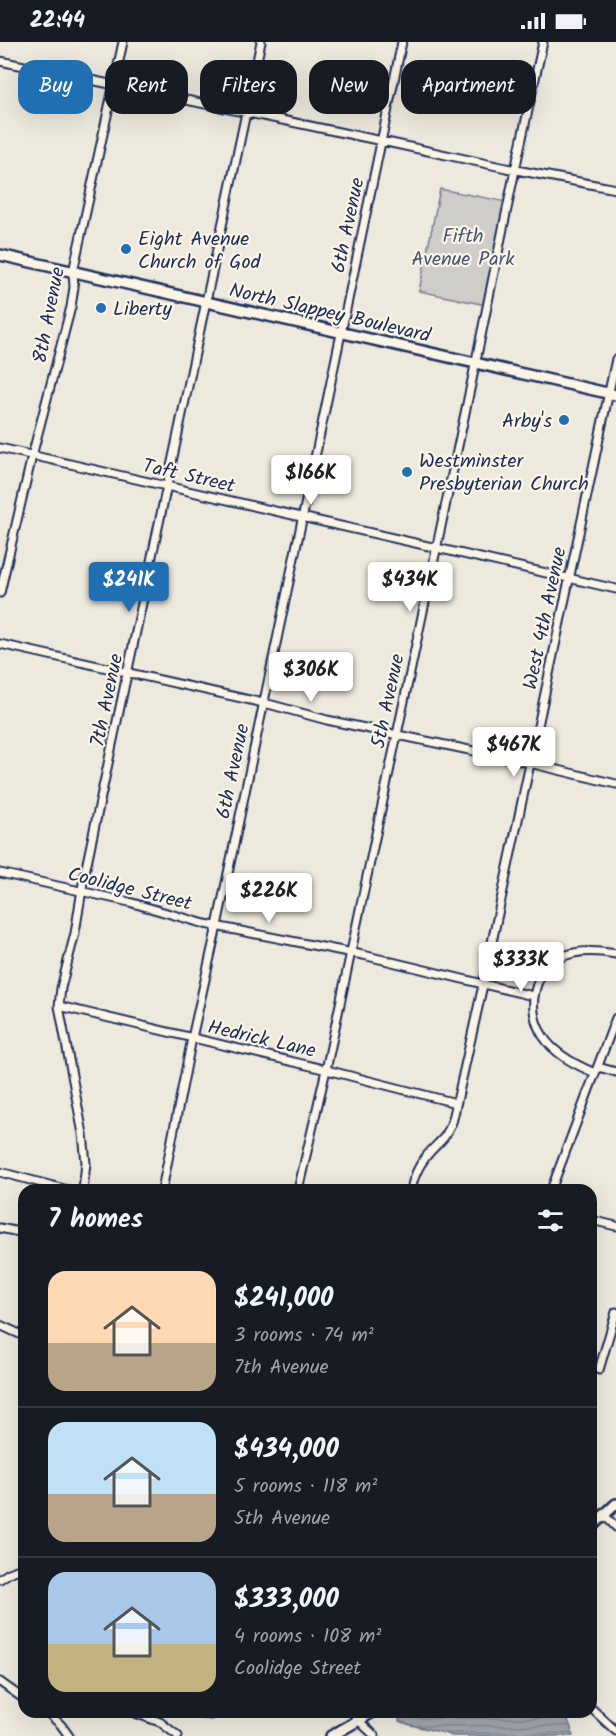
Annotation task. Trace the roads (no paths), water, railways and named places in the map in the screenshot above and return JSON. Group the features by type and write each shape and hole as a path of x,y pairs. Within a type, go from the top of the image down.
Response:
{"main road":[{"name":"North Slappey Boulevard","path":"0,255 612,394"},
{"path":"597,1521 616,1504"},
{"path":"331,1736 354,1718"}],"street":[{"name":"8th Avenue","path":"119,60 123,42"},
{"name":"7th Avenue","path":"257,60 261,42"},
{"name":"6th Avenue","path":"163,1184 402,42"},
{"name":"5th Avenue","path":"299,1184 351,953 514,170 543,42"},
{"path":"0,61 105,82"},
{"name":"8th Avenue","path":"0,593 32,456 71,307 74,287 73,272 107,114"},
{"name":"7th Avenue","path":"84,1184 86,1163 83,1134 60,1019 61,988 75,933 246,114"},
{"path":"251,114 514,170 616,189"},
{"name":"West 4th Avenue","path":"412,1184 421,1163 449,1131 456,1103 612,394 616,359"},
{"name":"Taft Street","path":"0,448 616,589"},
{"path":"0,644 616,784"},
{"name":"Coolidge Street","path":"0,873 129,902 217,926 351,953 533,996"},
{"path":"616,954 580,952 561,957 544,972 536,984 533,996 535,1015 543,1037 566,1058 596,1070 616,1072"},
{"name":"Hedrick Lane","path":"59,1006 456,1103"},
{"path":"553,1184 616,1018"},
{"path":"0,1172 45,1184"},
{"path":"597,1221 616,1226"},
{"path":"0,1228 18,1232"},
{"path":"599,1370 616,1312"},
{"path":"0,1325 18,1333"},
{"path":"604,1515 616,1527"},
{"path":"0,1579 18,1570"},
{"path":"0,1682 18,1695"},
{"path":"597,1714 616,1731"},
{"path":"53,1718 69,1736"},
{"path":"149,1718 160,1722 178,1736"},
{"path":"358,1718 375,1736"}],"place":[{"name":"Eight Avenue Church of God","path":"126,249"},
{"name":"Liberty","path":"101,308"},
{"name":"Arby's","path":"564,420"},
{"name":"Westminster Presbyterian Church","path":"407,472"}],"park label":[{"name":"Fifth Avenue Park","path":"463,246"}]}
